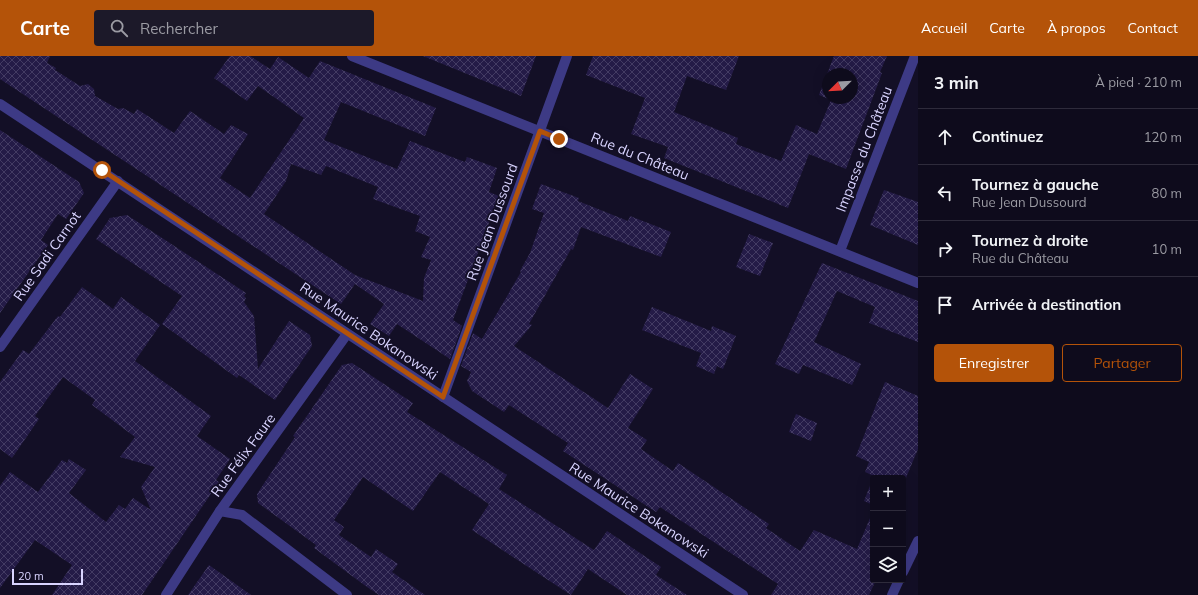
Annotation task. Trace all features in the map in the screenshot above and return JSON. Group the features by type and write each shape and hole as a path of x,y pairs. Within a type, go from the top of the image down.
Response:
{"street":[{"name":"Rue du Château","path":"352,56 918,283"},
{"name":"Rue Jean Dussourd","path":"443,397 567,56"},
{"name":"Impasse du Château","path":"840,251 914,56"},
{"name":"Rue Maurice Bokanowski","path":"0,104 743,595"},
{"name":"Rue Sadi Carnot","path":"0,347 118,181"},
{"name":"Rue Félix Faure","path":"166,595 220,511 347,334"},
{"path":"220,511 242,515 347,595"},
{"path":"906,566 918,541"},
{"path":"892,595 898,583"}],"building":[{"path":"0,56 50,56 47,63 80,86 88,84 94,89 95,96 118,109 123,108 134,114 137,109 174,133 190,111 224,134 231,125 248,134 220,178 250,198 304,118 258,86 247,101 214,78 230,56 250,56 270,69 278,57 309,78 320,61 436,108 425,136 341,102 324,140 397,169 410,141 465,162 467,157 497,168 489,192 499,196 453,320 462,326 450,359 397,324 389,336 370,324 384,304 355,284 341,304 0,79","holes":["291,164 321,175 326,166 378,187 373,199 420,216 415,231 430,237 421,257 431,260 424,278 423,301 355,275 264,214 286,181"]},
{"path":"423,56 536,56 521,96"},
{"path":"593,56 739,56 726,90 687,76 674,112 738,138 736,144 781,161 796,125 817,134 829,104 858,104 858,68 829,68 834,56 887,56 846,169 809,154 788,208 664,158 668,147 631,134 645,98 586,75"},
{"path":"822,87 822,96 819,95"},
{"path":"0,130 79,182 84,193 66,219 58,214 41,240 48,245 0,313"},
{"path":"541,184 579,198 578,201 628,221 630,216 671,232 661,257 581,227 573,250 571,249 529,324 532,325 514,346 608,408 630,374 653,389 628,428 647,440 641,449 673,471 678,463 769,524 766,528 800,551 814,530 857,549 870,518 870,583 875,583 869,595 771,595 778,584 660,507 656,512 563,451 568,443 509,405 504,412 472,391 467,381 471,372 461,366 473,333 482,339 521,272 520,271 530,253 544,213 532,209"},
{"path":"884,190 918,202 918,245 870,225"},
{"path":"127,215 246,293 244,296 246,298 244,302 254,316 258,369 289,321 310,335 312,346 275,400 239,375 237,378 162,324 182,296 96,239 110,218"},
{"path":"749,234 773,243 760,276 736,267"},
{"path":"822,263 918,301 918,342 869,323 875,307 837,291 814,342 861,364 852,385 803,365 799,374 775,364"},
{"path":"82,287 113,309 121,297 160,325 135,361 211,416 197,436 230,459 216,480 219,482 142,595 52,595 72,565 35,540 0,588 0,486 10,472 38,492 62,460 67,463 69,459 86,470 69,493 106,522 119,505 125,509 133,498 151,510 141,487 155,467 120,457 135,437 92,405 95,400 63,377 35,416 39,419 12,458 0,449 0,382 23,350 29,354 58,316 60,317"},
{"path":"652,307 711,331 712,326 736,336 723,369 717,366 714,374 696,366 701,353 642,330"},
{"path":"352,363 413,403 407,412 507,475 499,489 594,550 607,531 661,567 656,575 687,595 627,595 588,569 571,595 472,530 489,504 440,472 413,511 363,477 334,520 344,527 339,535 371,557 376,549 398,564 392,572 425,595 379,595 367,587 314,548 316,545 258,503 257,494 295,437 293,436 342,365"},
{"path":"885,382 918,396 918,449 906,478 906,475 872,475 865,472 869,462 856,456"},
{"path":"796,414 817,423 811,441 789,432"},
{"path":"870,486 870,504 864,501"},
{"path":"209,565 251,595 188,595"}],"route":[{"path":"102,170 322,315 347,334 443,397 540,131 559,139"}]}
